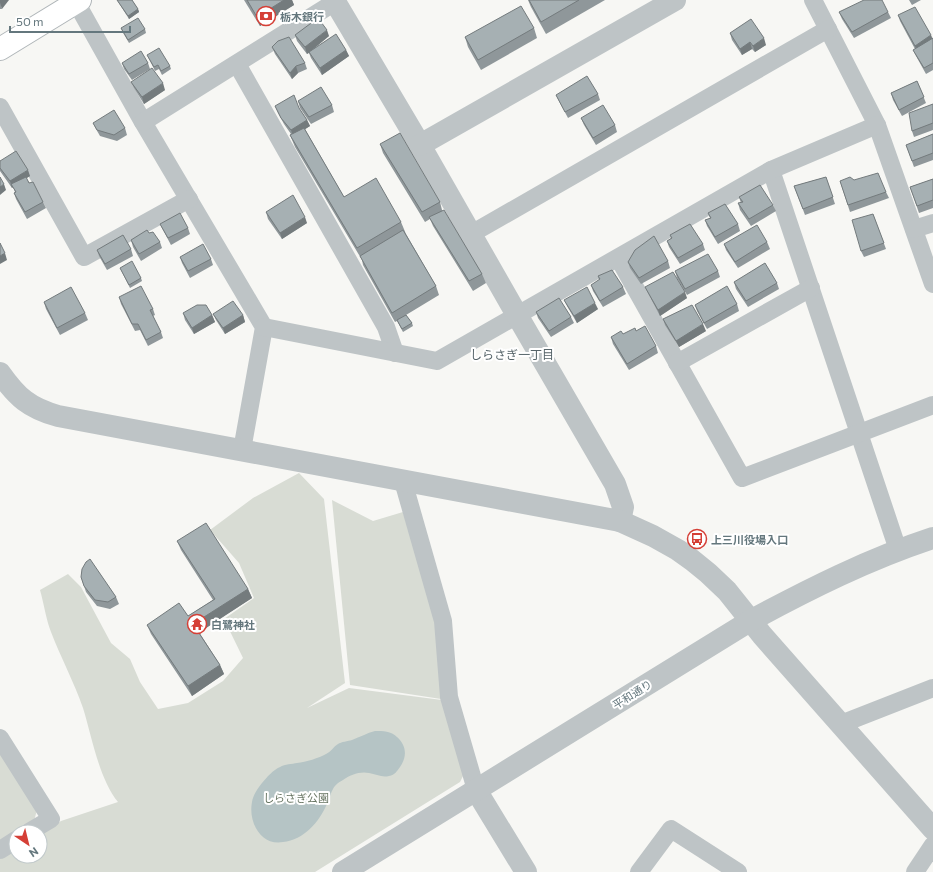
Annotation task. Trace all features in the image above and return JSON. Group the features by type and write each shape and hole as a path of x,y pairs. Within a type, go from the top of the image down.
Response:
{"main road":[{"path":"0,49 78,1"}],"street":[{"path":"420,145 675,0"},
{"path":"813,0 877,125 933,284"},
{"path":"78,1 143,122 264,327 242,450"},
{"path":"143,122 335,1 420,145 615,484 623,507 620,521"},
{"path":"471,234 828,29"},
{"path":"237,64 386,327 395,353"},
{"path":"0,107 84,257 189,198"},
{"path":"264,327 437,361 619,259 772,170 877,125"},
{"path":"772,170 898,550"},
{"path":"914,230 933,223"},
{"path":"619,259 742,478 933,405"},
{"path":"677,363 811,288"},
{"path":"0,373 23,401 36,409 76,420 620,521 653,536 692,560 727,591 750,621 933,829"},
{"path":"403,481 443,621 449,697 476,790 526,872"},
{"name":"平和通り","path":"343,872 750,621 821,584 898,550 933,538"},
{"path":"841,724 933,688"},
{"path":"0,738 51,818 42,824"},
{"path":"639,872 671,829 738,872"},
{"path":"915,872 933,845"}],"green space":[{"name":"しらさぎ公園","path":"299,473 324,499 345,683 307,708 349,688 442,700 464,774 460,782 315,872 0,872 0,859 8,854 8,864 48,864 48,829 61,821 118,802 111,793 101,770 83,708 49,627 40,590 68,574 81,587 111,643 130,659 140,682 158,709 188,703 223,681 243,658 224,619 254,598 239,563 210,530 253,498"},
{"path":"332,500 373,521 403,512 436,623 441,699 350,685"},
{"path":"0,751 37,810 34,821 29,824 8,824 8,836 0,841"}],"shaded area":[{"path":"375,731 390,732 403,744 405,755 396,773 381,776 372,773 359,773 339,782 334,787 320,817 310,829 298,838 291,841 275,842 262,836 254,824 251,810 252,802 257,789 270,774 277,768 284,765 304,762 320,757 328,753 339,743 352,740"}],"building":[{"path":"117,0 132,0 138,9 128,16"},
{"path":"247,0 284,0 257,17"},
{"path":"529,0 579,0 541,22"},
{"path":"864,0 882,0 888,12 852,32 839,12"},
{"path":"521,6 534,28 478,60 465,37"},
{"path":"915,7 931,35 915,46 898,15"},
{"path":"138,18 145,29 128,40 121,28"},
{"path":"318,18 327,30 305,47 295,35"},
{"path":"751,19 764,38 753,46 750,42 740,49 730,33"},
{"path":"336,34 346,50 320,68 309,52"},
{"path":"289,37 305,63 296,66 290,73 272,47 278,41"},
{"path":"933,38 933,63 924,68 913,50"},
{"path":"159,48 170,66 161,71 158,65 154,67 147,55"},
{"path":"141,51 148,63 129,74 122,63"},
{"path":"152,68 163,83 142,97 131,82"},
{"path":"587,76 598,94 565,112 556,95"},
{"path":"917,81 924,97 899,110 891,93"},
{"path":"321,87 332,105 309,117 298,101"},
{"path":"294,95 299,108 307,120 291,130 281,118 275,106"},
{"path":"933,104 933,123 912,131 909,113"},
{"path":"603,105 615,125 593,138 581,118"},
{"path":"114,110 125,128 114,135 97,130 93,123"},
{"path":"304,128 344,197 376,178 401,222 357,248 290,135"},
{"path":"400,133 440,202 422,212 380,144"},
{"path":"933,134 933,153 912,161 906,145"},
{"path":"16,151 28,170 10,181 0,168 0,161"},
{"path":"878,173 886,192 848,205 840,181 850,177 854,180"},
{"path":"0,177 4,184 0,187"},
{"path":"26,177 29,183 33,182 43,202 25,212 14,193 16,192 11,184"},
{"path":"826,177 833,197 803,209 794,186"},
{"path":"933,179 933,200 917,206 910,187"},
{"path":"760,185 773,205 749,219 738,203 743,202 739,197"},
{"path":"293,195 305,217 280,233 266,212"},
{"path":"725,204 738,224 715,237 705,220 711,218 708,213"},
{"path":"444,210 482,274 469,281 429,217"},
{"path":"180,213 188,228 168,238 160,224"},
{"path":"873,214 884,243 861,251 852,220"},
{"path":"690,224 703,244 678,258 667,241 672,238 670,235"},
{"path":"757,225 767,242 735,262 724,244"},
{"path":"147,230 149,233 153,232 160,242 139,254 131,240"},
{"path":"403,230 436,286 392,313 360,256"},
{"path":"123,235 131,249 105,264 97,250"},
{"path":"654,236 668,261 639,278 628,262 635,250"},
{"path":"0,243 5,253 0,256"},
{"path":"203,244 211,259 188,271 180,257"},
{"path":"708,254 718,271 685,289 675,271"},
{"path":"132,261 141,278 129,285 120,268"},
{"path":"765,263 777,283 746,301 734,282"},
{"path":"612,270 623,287 600,301 591,285 600,279 598,276"},
{"path":"673,272 685,292 658,310 645,287"},
{"path":"141,286 153,309 150,310 161,332 146,340 138,324 132,324 119,297"},
{"path":"727,286 737,304 704,323 695,305"},
{"path":"71,287 85,313 57,328 44,302"},
{"path":"587,287 595,303 574,316 564,300"},
{"path":"559,298 571,317 549,331 536,312"},
{"path":"233,301 243,315 223,328 213,314"},
{"path":"197,305 206,305 212,315 192,328 183,313"},
{"path":"692,305 703,324 676,341 663,319"},
{"path":"406,315 412,323 402,329 397,320"},
{"path":"645,326 656,346 627,364 611,337 621,331 623,334 635,328 636,331"},
{"path":"206,523 248,589 193,624 220,665 188,686 147,625 179,603 188,616 215,599 177,541"},
{"path":"90,559 116,597 108,602 95,600 84,586 81,577 82,569 86,562"}],"place":[{"name":"栃木銀行","path":"266,16"},
{"name":"上三川役場入口","path":"697,539"},
{"name":"白鷺神社","path":"197,624"}],"district":[{"name":"しらさぎ一丁目","path":"512,354"}]}
